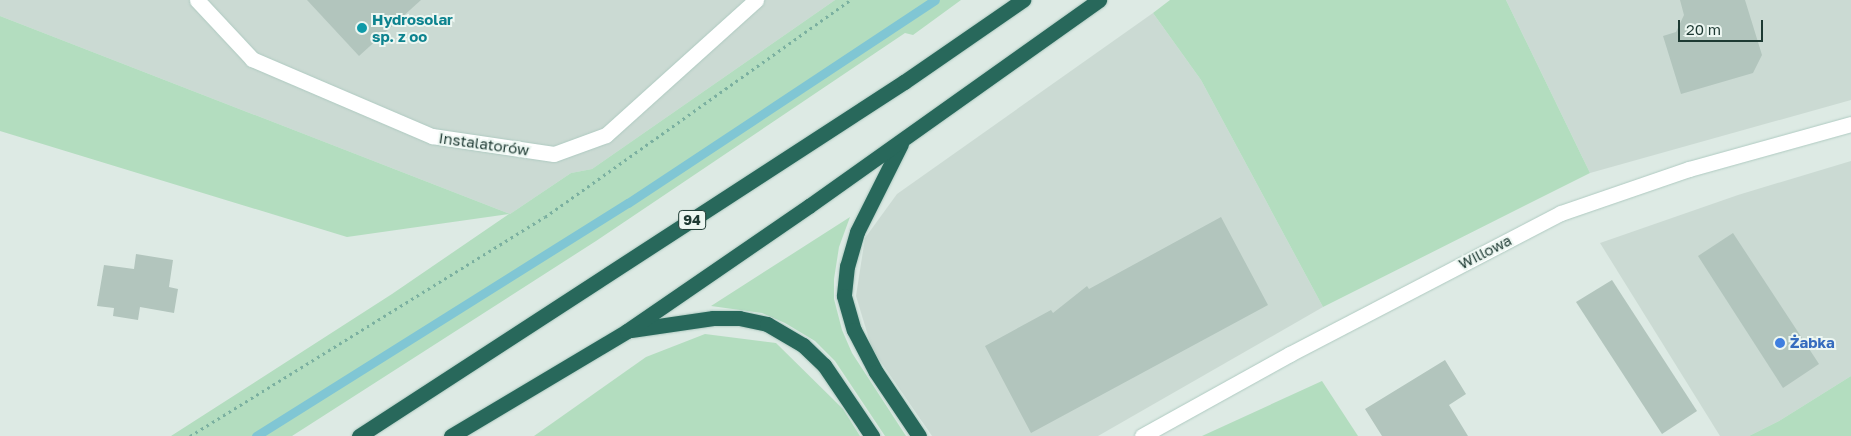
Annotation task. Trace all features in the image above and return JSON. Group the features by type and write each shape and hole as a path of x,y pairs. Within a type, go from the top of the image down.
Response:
{"highway":[{"name":"94","path":"359,436 904,82 1022,0"},
{"path":"452,436 627,331 903,140 1099,0"},
{"path":"903,140 857,232 847,266 844,296 854,330 876,372 919,436"},
{"path":"627,331 713,318 739,318 767,324 803,345 824,365 872,436"}],"street":[{"name":"Instalatorów","path":"197,0 252,59 432,136 554,154 606,135 756,0"},
{"name":"Willowa","path":"1142,436 1299,349 1561,213 1689,169 1851,124"}],"path":[{"path":"190,436 545,217 850,0"}],"shaded area":[{"path":"0,0 835,0 592,169 571,173 510,214 0,16"},
{"path":"1506,0 1851,0 1851,100 1590,173"},
{"path":"1153,13 1201,80 1323,307 1098,436 932,436 872,349 856,296 865,238 897,194"},
{"path":"1851,161 1851,376 1779,421 1749,436 1720,436 1600,243 1738,195"}],"green space":[{"path":"835,0 961,0 913,35 905,33 596,241 292,436 171,436 392,294 509,214 347,237 0,131 0,16 510,214 571,173 592,169"},
{"path":"1170,0 1506,0 1590,173 1323,307 1201,80 1153,13"},
{"path":"850,217 839,247 834,279 834,299 842,330 852,353 906,436 885,436 835,361 815,341 785,323 762,313 711,306"},
{"path":"705,334 776,343 843,409 860,436 534,436 646,357"},
{"path":"1851,376 1851,436 1749,436 1779,421"},
{"path":"1322,381 1358,436 1202,436"}],"building":[{"name":"Hydrosolar sp. z oo","path":"307,0 421,0 359,56"},
{"path":"1680,0 1745,0 1762,55 1753,73 1681,94 1663,36 1676,32 1684,15"},
{"path":"1221,217 1268,305 1031,433 985,346 1051,310 1053,313 1087,286 1089,289"},
{"path":"1733,233 1819,364 1783,388 1698,256"},
{"path":"136,254 173,260 169,287 178,289 174,313 140,307 138,320 113,316 114,308 97,306 104,265 134,269"},
{"path":"1612,280 1697,411 1662,434 1576,302"},
{"path":"1445,360 1466,394 1449,405 1468,436 1382,436 1365,409"}],"waterway":[{"path":"256,436 628,203 935,0"}],"place":[{"name":"Hydrosolar sp. z oo","path":"362,28"},
{"name":"Żabka","path":"1780,343"}]}
